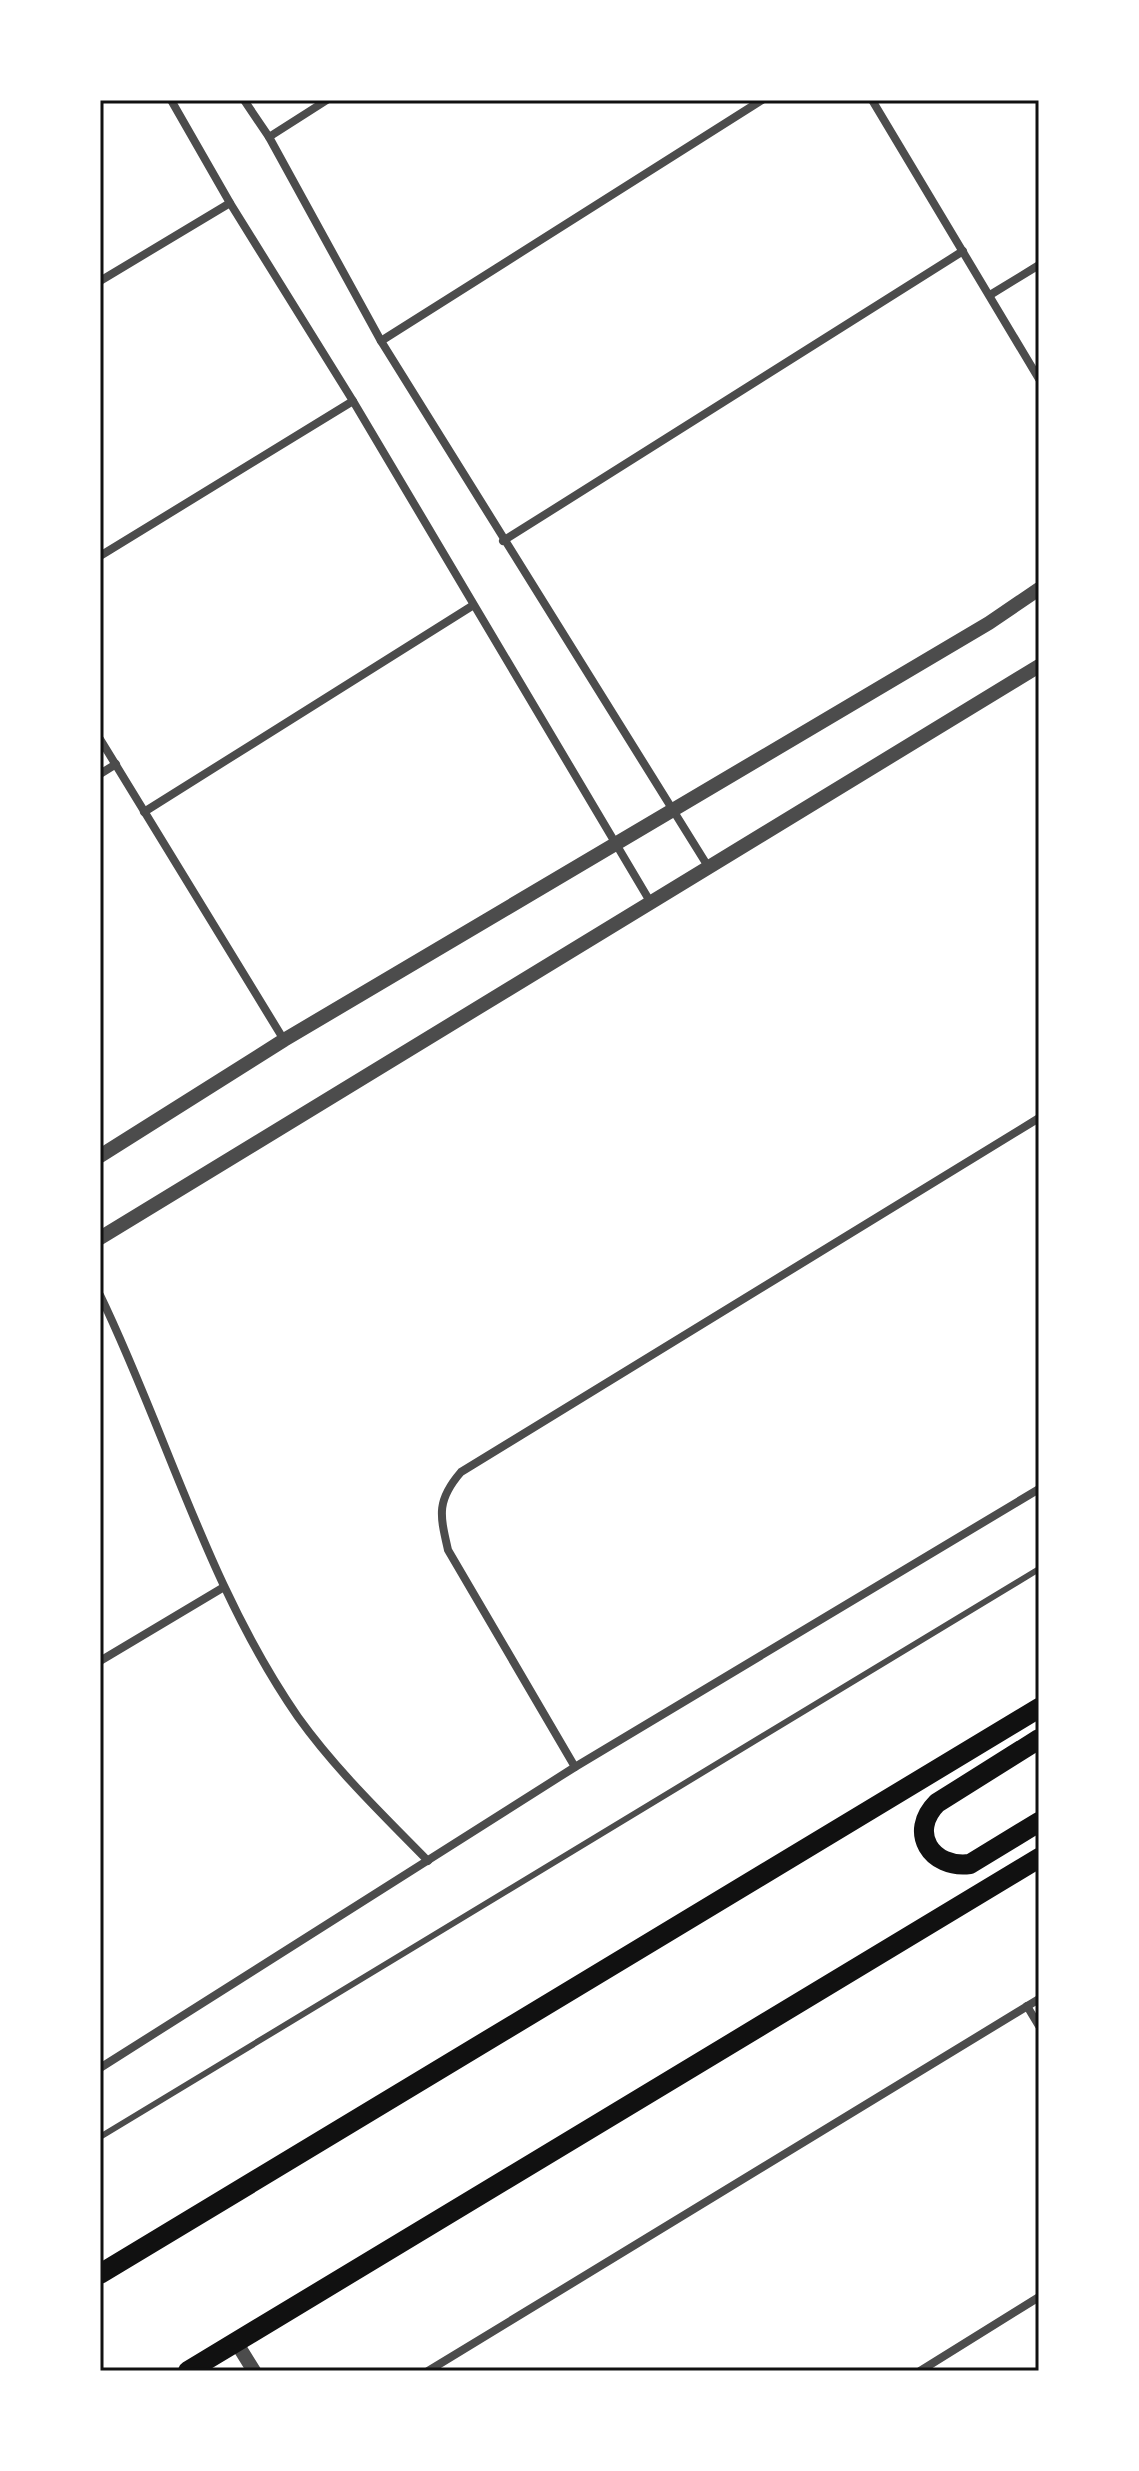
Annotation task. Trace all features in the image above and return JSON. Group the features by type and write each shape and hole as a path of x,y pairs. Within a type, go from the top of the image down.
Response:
{"main road":[{"path":"100,2274 1039,1708"},
{"path":"1039,1739 937,1803 929,1810 923,1831 930,1852 948,1864 959,1865 970,1864 1039,1822"},
{"path":"188,2371 1039,1858"}],"street":[{"path":"171,100 651,904"},
{"path":"244,100 269,137 381,341 709,868"},
{"path":"269,137 327,100"},
{"path":"381,341 762,100"},
{"path":"872,100 1039,379"},
{"path":"100,281 230,203"},
{"path":"503,541 963,251"},
{"path":"990,295 1039,265"},
{"path":"100,556 353,401"},
{"path":"100,1156 284,1040 673,811 1039,589"},
{"path":"144,812 472,606"},
{"path":"100,1238 1038,670"},
{"path":"100,739 284,1040"},
{"path":"100,774 116,764"},
{"path":"575,1767 448,1550 441,1516 445,1491 461,1472 1039,1118"},
{"path":"100,1295 130,1356 224,1587 298,1716 354,1786 428,1861"},
{"path":"100,2068 575,1767 1039,1489"},
{"path":"100,1661 224,1587"},
{"path":"428,2371 1039,1999"},
{"path":"1027,2006 1039,2026"},
{"path":"920,2371 1039,2297"},
{"path":"236,2342 254,2371"}],"lane":[{"path":"100,2137 1039,1569"}]}
